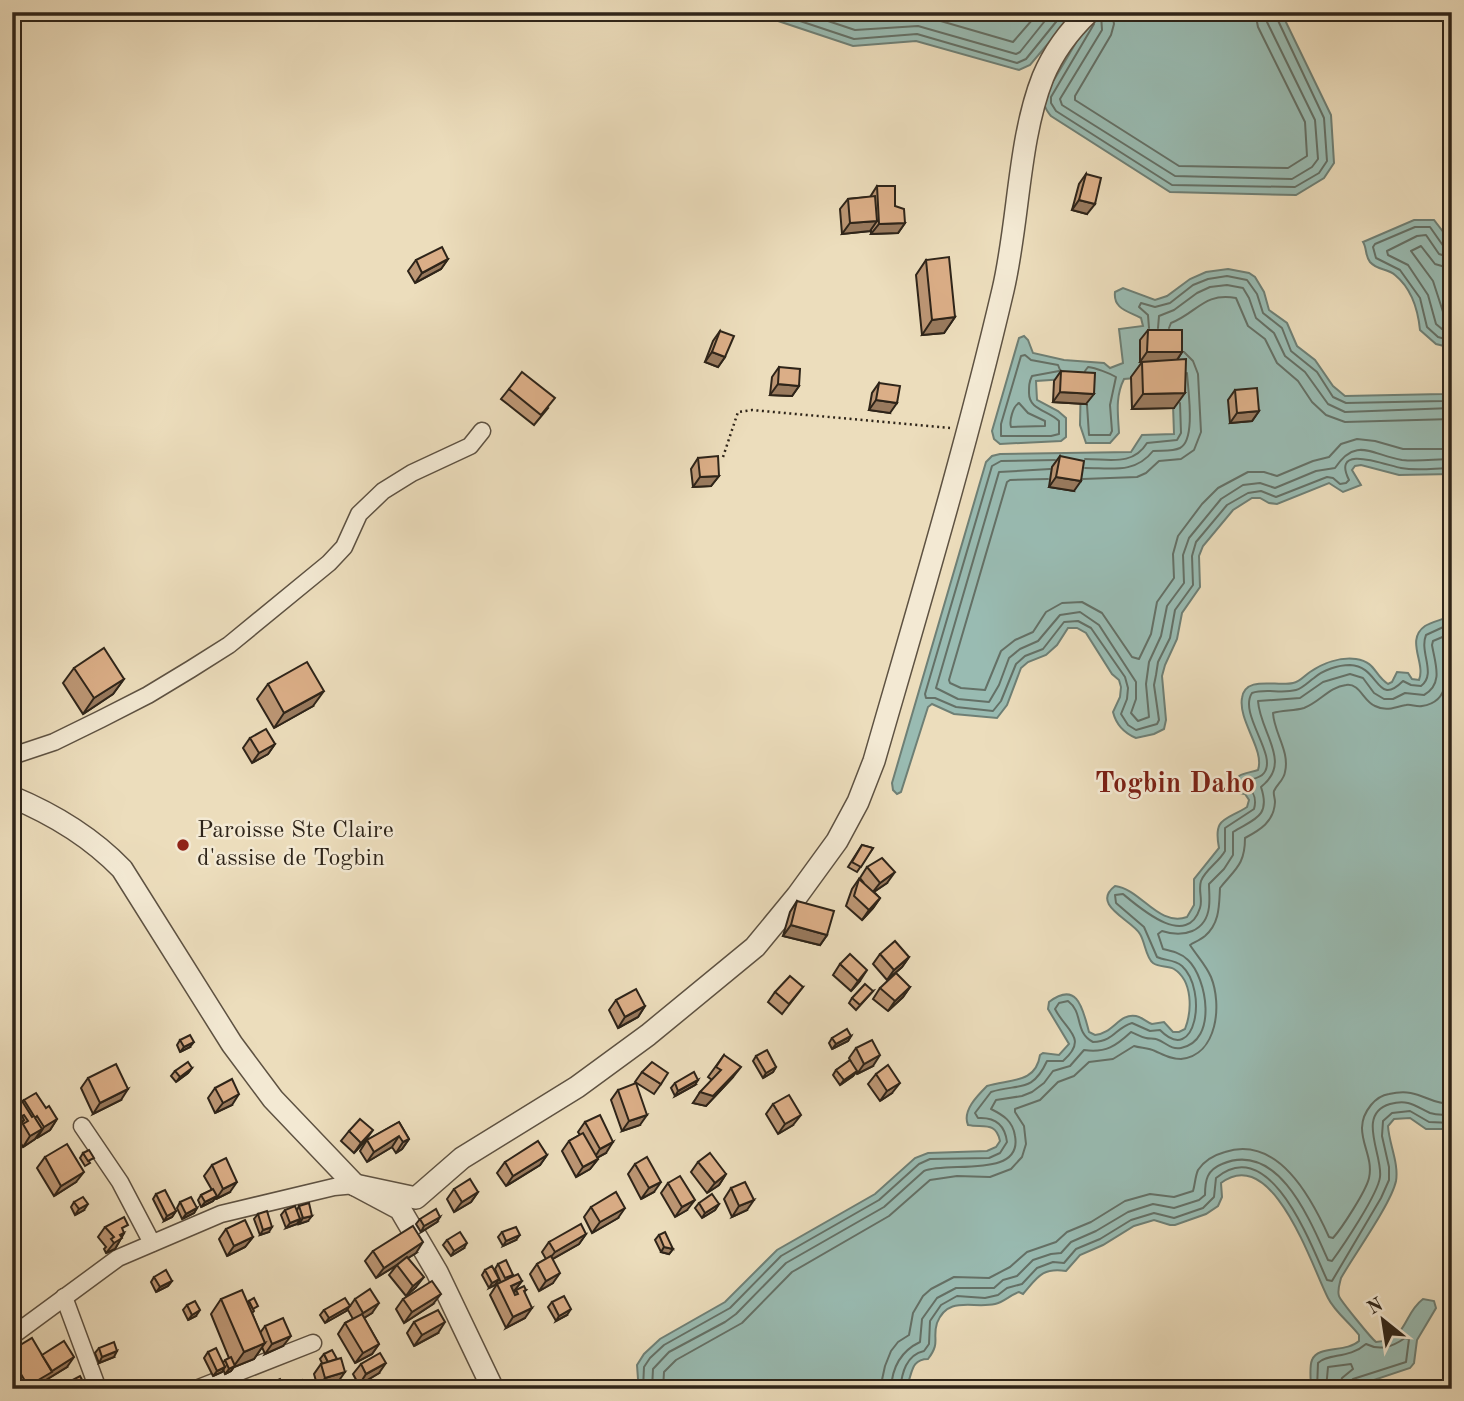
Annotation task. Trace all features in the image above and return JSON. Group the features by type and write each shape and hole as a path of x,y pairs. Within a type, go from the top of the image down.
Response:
{"street":[{"path":"12,1336 118,1258 221,1214 334,1187 355,1185 416,1198 463,1158 577,1087 648,1035 755,947 797,896 837,841 858,802 874,761 967,429 1009,266 1031,120 1043,76 1058,48 1084,17"},
{"path":"12,756 54,742 148,695 229,645 329,563 344,547 359,514 383,491 412,473 470,446 482,431"},
{"path":"12,797 37,807 82,835 103,849 122,869 182,968 273,1099 355,1185 400,1209 437,1272 493,1389"},
{"path":"82,1126 120,1182 152,1243"},
{"path":"64,1297 98,1389"},
{"path":"196,1389 313,1343"}],"path":[{"path":"723,457 738,412 752,410 967,429"}],"water":[{"path":"751,12 1275,12 1283,16 1331,115 1334,163 1324,178 1296,195 1170,192 1051,116 1046,109 1045,95 1087,24 1074,13 1030,65 1019,70 916,41 853,46"},
{"path":"1414,220 1434,220 1452,250 1452,348 1436,344 1420,330 1415,307 1401,280 1389,271 1373,265 1367,257 1363,242"},
{"path":"1228,269 1249,273 1255,277 1264,292 1269,310 1287,323 1297,346 1315,360 1333,386 1345,396 1443,394 1452,390 1452,474 1399,475 1361,465 1352,470 1361,485 1343,492 1329,483 1277,504 1252,498 1233,510 1203,546 1199,556 1200,587 1182,613 1177,639 1162,676 1166,720 1164,729 1136,738 1121,728 1113,712 1120,697 1119,680 1112,674 1086,633 1077,628 1068,628 1057,645 1046,655 1021,668 1007,705 997,718 954,714 932,704 928,707 901,792 897,794 892,783 986,462 992,456 1000,454 1131,452 1142,435 1174,434 1172,375 1124,379 1118,399 1119,433 1110,443 1086,443 1080,425 1081,378 1036,381 1037,400 1066,418 1066,437 1061,441 1000,444 994,439 992,431 1019,338 1024,336 1028,340 1033,353 1064,360 1104,363 1110,368 1123,363 1119,329 1143,326 1141,318 1119,306 1115,292 1123,288 1155,300 1167,296 1190,279 1206,272"},
{"path":"1452,615 1452,1129 1426,1129 1410,1118 1394,1119 1388,1126 1396,1167 1393,1191 1341,1278 1338,1291 1344,1304 1376,1342 1387,1340 1400,1331 1416,1305 1423,1299 1434,1301 1436,1308 1417,1340 1414,1363 1410,1368 1347,1389 1311,1389 1311,1366 1315,1355 1353,1345 1359,1341 1359,1335 1328,1298 1288,1214 1273,1194 1257,1180 1240,1175 1221,1183 1222,1197 1218,1206 1206,1214 1175,1225 1154,1220 1134,1226 1080,1255 1066,1271 1051,1271 1041,1275 1023,1294 1019,1292 995,1304 962,1305 948,1309 937,1323 932,1353 928,1359 914,1365 905,1389 636,1389 637,1365 644,1354 660,1339 725,1302 777,1250 875,1194 915,1158 928,1153 987,1151 996,1147 1000,1141 995,1130 968,1125 967,1114 975,1099 987,1086 1027,1076 1033,1071 1040,1055 1059,1055 1069,1044 1048,1009 1049,1002 1067,994 1073,996 1078,1000 1089,1032 1095,1035 1107,1031 1130,1016 1152,1024 1164,1022 1173,1032 1185,1029 1190,1005 1185,981 1174,969 1151,961 1140,934 1110,906 1107,900 1109,893 1115,886 1133,894 1167,917 1187,917 1194,905 1194,879 1219,848 1219,825 1247,807 1249,800 1245,794 1234,788 1236,779 1242,774 1258,770 1258,754 1242,707 1244,691 1255,684 1295,682 1326,663 1350,659 1367,663 1388,684 1397,672 1408,673 1412,679 1419,680 1420,666 1416,645 1419,632 1428,624"}],"building":[{"path":"1086,174 1101,178 1095,204 1079,200"},
{"path":"877,186 895,186 895,206 904,209 905,223 879,224"},
{"path":"875,196 877,221 850,223 848,199"},
{"path":"442,247 448,259 422,273 416,260"},
{"path":"949,257 955,317 932,320 926,260"},
{"path":"1148,330 1182,330 1182,352 1147,352"},
{"path":"720,331 734,336 725,357 712,352"},
{"path":"1186,359 1185,393 1143,394 1142,362"},
{"path":"779,367 800,369 799,386 778,384"},
{"path":"1061,371 1095,373 1094,394 1060,392"},
{"path":"522,372 555,398 541,415 509,389"},
{"path":"879,383 900,386 897,403 876,400"},
{"path":"1257,388 1259,411 1237,413 1235,390"},
{"path":"718,456 719,476 700,477 698,458"},
{"path":"1060,456 1084,461 1081,481 1056,477"},
{"path":"104,648 124,679 94,698 74,668"},
{"path":"307,662 324,691 284,713 268,684"},
{"path":"266,729 275,744 259,753 250,738"},
{"path":"862,845 873,848 861,867 852,862"},
{"path":"882,858 895,872 880,883 867,867"},
{"path":"859,879 880,898 869,910 854,896"},
{"path":"797,901 834,911 827,935 791,925"},
{"path":"895,941 909,957 894,970 880,954"},
{"path":"850,954 867,970 858,981 840,964"},
{"path":"896,973 910,987 895,1001 880,988"},
{"path":"790,976 803,987 789,1004 775,992"},
{"path":"865,984 873,991 860,1005 852,998"},
{"path":"636,989 645,1006 625,1017 616,1000"},
{"path":"847,1029 851,1036 836,1044 832,1038"},
{"path":"190,1035 194,1042 184,1047 180,1040"},
{"path":"872,1040 880,1055 864,1064 856,1048"},
{"path":"767,1050 776,1067 766,1073 756,1056"},
{"path":"724,1055 741,1067 713,1096 700,1092 721,1070 716,1067"},
{"path":"850,1060 857,1071 844,1080 836,1070"},
{"path":"188,1062 192,1068 180,1077 175,1071"},
{"path":"652,1062 668,1073 661,1084 642,1072"},
{"path":"116,1064 128,1089 100,1103 88,1078"},
{"path":"888,1065 900,1083 887,1091 876,1074"},
{"path":"694,1072 698,1080 678,1091 675,1083"},
{"path":"232,1079 239,1094 223,1103 215,1088"},
{"path":"636,1083 647,1115 629,1121 618,1090"},
{"path":"36,1093 57,1119 44,1127 37,1116 35,1118 42,1129 30,1136 23,1124 28,1121 24,1115 24,1120 20,1122 12,1109 12,1103 22,1101 32,1117 34,1116 24,1100"},
{"path":"789,1095 801,1115 785,1124 773,1104"},
{"path":"600,1115 613,1142 600,1149 585,1122"},
{"path":"360,1119 373,1130 361,1143 349,1131"},
{"path":"399,1122 409,1139 403,1142 399,1136 374,1152 367,1140"},
{"path":"583,1133 598,1159 583,1167 569,1141"},
{"path":"538,1141 547,1155 513,1176 505,1162"},
{"path":"67,1144 84,1172 61,1186 45,1157"},
{"path":"89,1150 94,1158 88,1161 83,1153"},
{"path":"710,1153 726,1174 715,1183 698,1162"},
{"path":"647,1157 661,1182 649,1188 635,1164"},
{"path":"226,1158 237,1182 223,1189 212,1165"},
{"path":"680,1176 695,1200 682,1207 668,1183"},
{"path":"470,1179 478,1192 462,1202 454,1189"},
{"path":"745,1182 754,1200 739,1206 731,1188"},
{"path":"213,1189 217,1196 205,1202 201,1195"},
{"path":"165,1190 176,1211 167,1216 156,1194"},
{"path":"616,1192 625,1208 600,1222 591,1207"},
{"path":"712,1194 719,1204 705,1213 699,1203"},
{"path":"83,1197 88,1204 79,1209 74,1202"},
{"path":"191,1197 197,1208 186,1214 180,1202"},
{"path":"309,1203 312,1216 303,1218 299,1206"},
{"path":"295,1206 300,1219 290,1223 285,1210"},
{"path":"436,1209 440,1217 424,1226 420,1219"},
{"path":"267,1211 272,1227 263,1230 258,1214"},
{"path":"124,1217 128,1225 122,1228 122,1238 114,1243 111,1239 114,1237 105,1227"},
{"path":"245,1220 253,1237 234,1246 226,1229"},
{"path":"581,1224 586,1234 555,1252 549,1242"},
{"path":"413,1226 423,1242 384,1268 373,1251"},
{"path":"516,1227 520,1235 506,1241 502,1232"},
{"path":"460,1232 467,1243 454,1251 447,1240"},
{"path":"665,1232 673,1249 664,1247 659,1235"},
{"path":"551,1256 560,1273 546,1281 537,1264"},
{"path":"407,1257 424,1277 413,1286 397,1265"},
{"path":"506,1260 513,1275 505,1278 498,1264"},
{"path":"492,1266 499,1279 492,1283 485,1270"},
{"path":"166,1270 172,1281 160,1287 154,1277"},
{"path":"518,1274 522,1281 511,1286 515,1295 518,1294 516,1290 524,1286 532,1308 513,1317 497,1284"},
{"path":"432,1281 441,1294 412,1312 403,1299"},
{"path":"370,1289 379,1303 363,1313 355,1299"},
{"path":"242,1290 265,1343 244,1352 221,1299"},
{"path":"564,1296 571,1309 559,1316 552,1302"},
{"path":"254,1298 258,1306 253,1309 249,1301"},
{"path":"345,1298 350,1306 329,1318 324,1310"},
{"path":"195,1301 200,1310 192,1315 187,1305"},
{"path":"438,1310 445,1322 422,1335 414,1322"},
{"path":"362,1314 379,1344 363,1353 345,1323"},
{"path":"283,1318 291,1336 272,1344 265,1326"},
{"path":"32,1338 52,1372 28,1386 12,1359 12,1350"},
{"path":"64,1341 74,1357 52,1371 42,1355"},
{"path":"114,1342 117,1351 102,1357 99,1348"},
{"path":"216,1348 225,1367 217,1371 208,1352"},
{"path":"332,1350 337,1359 328,1362 324,1354"},
{"path":"380,1353 386,1363 366,1374 361,1364"},
{"path":"231,1357 235,1366 229,1369 225,1360"},
{"path":"341,1358 345,1372 325,1378 321,1364"},
{"path":"80,1376 87,1389 65,1389 63,1385"},
{"path":"280,1379 282,1384 273,1388 271,1383"},
{"path":"302,1380 304,1389 274,1389"}],"place":[{"name":"Paroisse Ste Claire d'assise de Togbin","path":"183,845"}],"district":[{"name":"Togbin Daho","path":"1175,785"}]}
